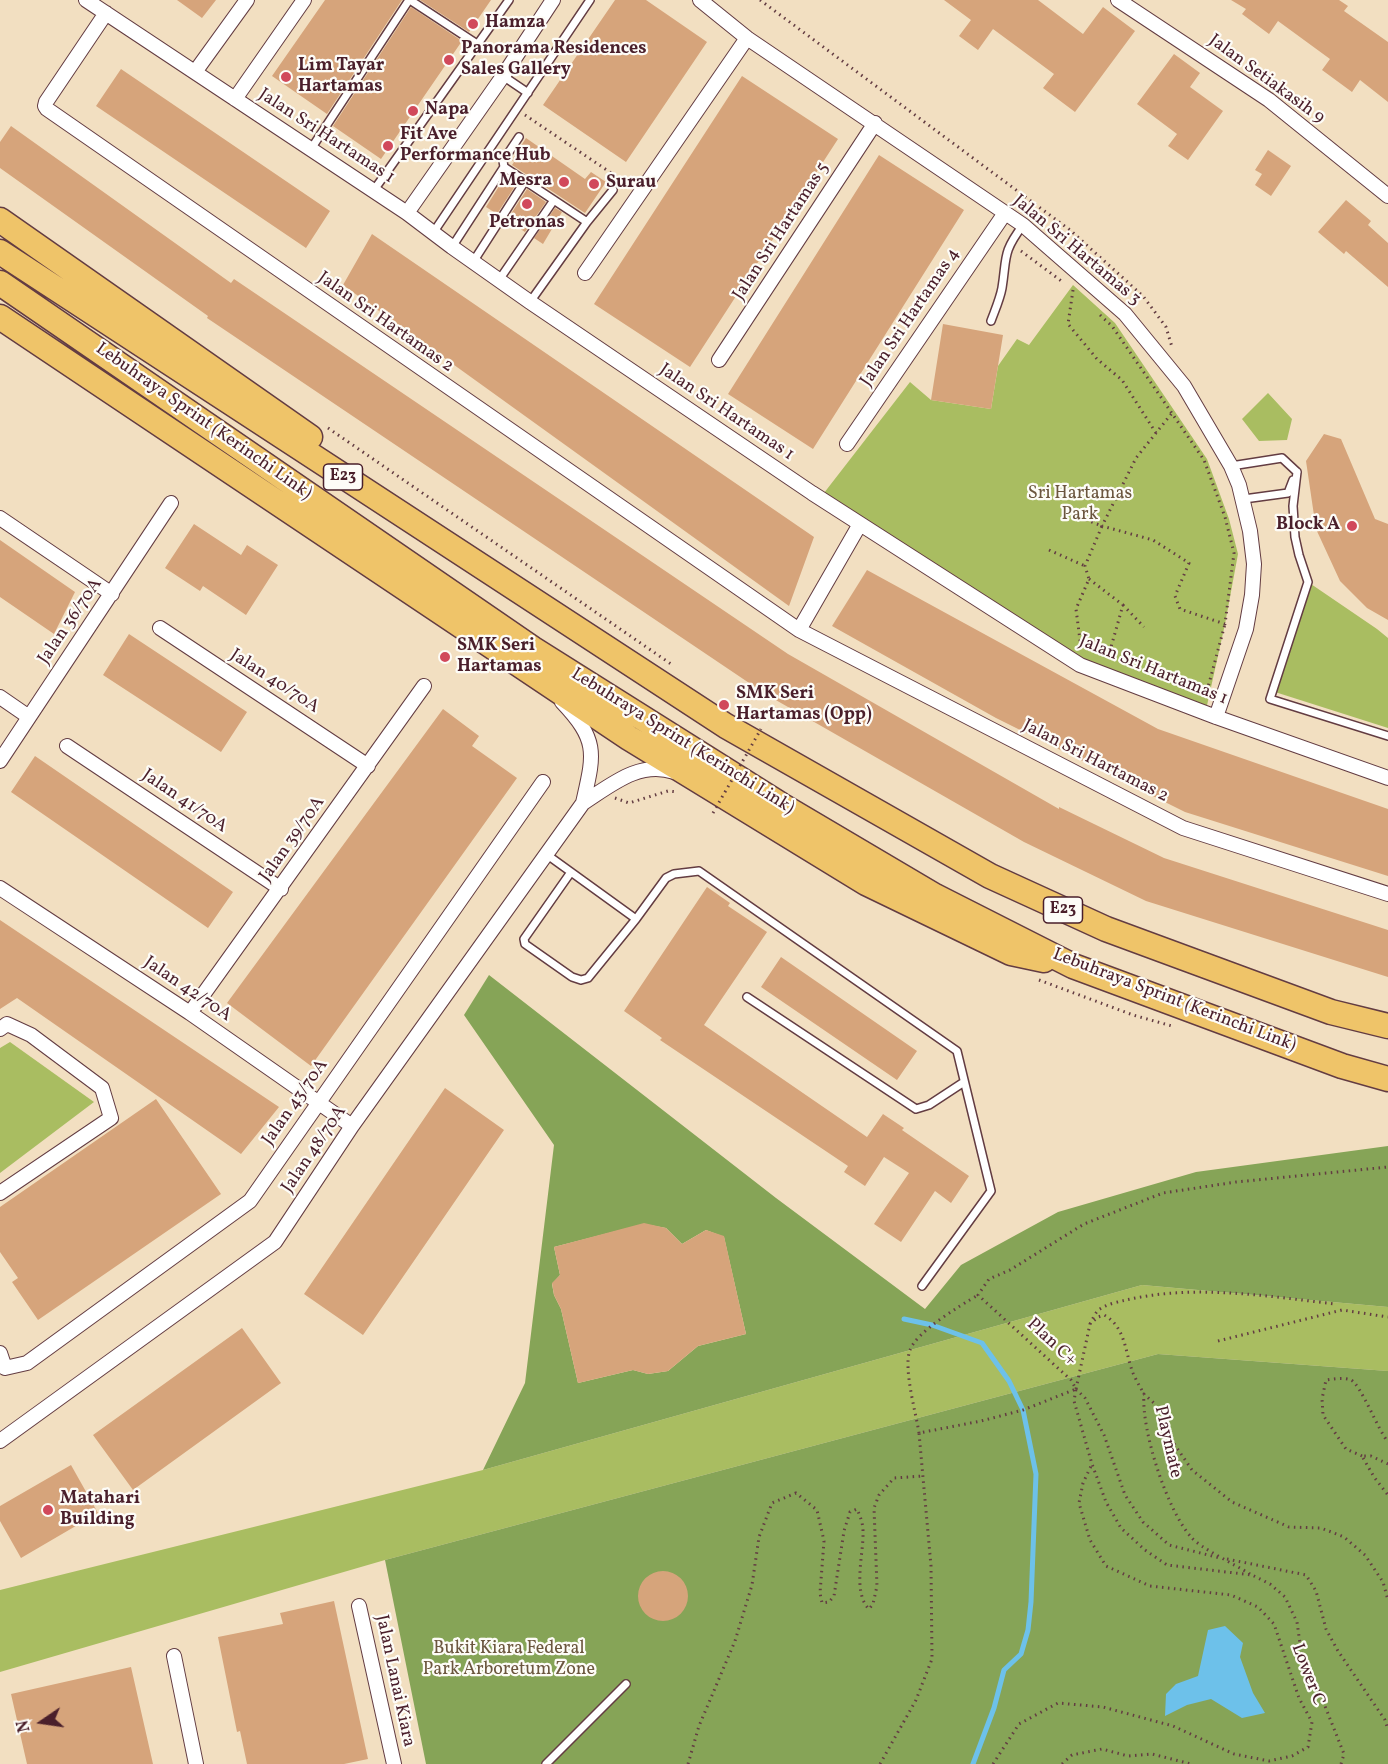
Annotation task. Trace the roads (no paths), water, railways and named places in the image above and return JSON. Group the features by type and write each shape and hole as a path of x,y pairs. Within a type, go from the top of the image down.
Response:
{"highway":[{"path":"0,220 631,665"},
{"name":"Lebuhraya Sprint (Kerinchi Link)","path":"0,252 631,665 759,746 990,876 1106,929 1331,1012 1388,1026"},
{"name":"Lebuhraya Sprint (Kerinchi Link)","path":"0,283 543,655 781,805 935,896 1072,966 1342,1066 1388,1079"},
{"path":"0,317 543,681 698,781 866,883 1011,953 1072,966"}],"street":[{"name":"Jalan Sri Hartamas 1","path":"86,0 374,190 530,302 860,525 1080,665 1216,717 1388,778"},
{"path":"195,72 247,0"},
{"path":"235,99 304,0"},
{"path":"407,213 553,0"},
{"name":"Jalan Sri Hartamas 3","path":"700,0 747,38 1023,225 1125,314 1185,386 1231,466 1244,500 1254,564 1252,596 1246,629 1216,717"},
{"name":"Jalan Setiakasih 9","path":"1118,0 1269,100 1388,196"},
{"name":"Jalan Sri Hartamas 2","path":"106,13 46,102 47,109 799,630 1183,828 1388,894"},
{"path":"585,273 747,38"},
{"name":"Jalan Sri Hartamas 5","path":"719,360 875,123"},
{"name":"Jalan Sri Hartamas 4","path":"848,444 1005,213"},
{"name":"Jalan 36/70A","path":"0,761 171,503"},
{"path":"0,518 112,594"},
{"path":"799,630 860,525"},
{"name":"Jalan 40/70A","path":"160,628 368,766"},
{"name":"Jalan 48/70A","path":"543,681 584,728 590,740 592,756 583,803"},
{"name":"Jalan 39/70A","path":"190,1013 424,687"},
{"path":"0,697 29,717"},
{"name":"Jalan 41/70A","path":"67,746 281,889"},
{"name":"Jalan 48/70A","path":"0,1441 275,1242 352,1126 583,803 638,770 653,768 698,781"},
{"name":"Jalan 43/70A","path":"0,1353 5,1368 27,1363 250,1201 543,782"},
{"name":"Jalan 42/70A","path":"0,888 190,1013 352,1126"},
{"path":"0,1029 7,1024 31,1035 102,1088 111,1118 0,1193"},
{"name":"Jalan Lanai Kiara","path":"359,1606 394,1764"},
{"path":"174,1656 196,1764"}],"lane":[{"path":"311,149 410,0 477,44"},
{"path":"374,190 509,0"},
{"path":"433,233 590,0"},
{"path":"503,76 528,93"},
{"path":"452,247 504,167 503,161 519,137"},
{"path":"504,167 587,222"},
{"path":"473,262 525,181"},
{"path":"530,302 612,190"},
{"path":"499,280 554,200"},
{"path":"991,321 1002,291 1005,256 1010,243 1023,225"},
{"path":"1231,466 1282,458 1297,472"},
{"path":"1244,500 1288,493 1297,472"},
{"path":"1297,472 1293,506 1295,537 1308,582 1270,699 1388,736"},
{"path":"546,854 636,919"},
{"path":"571,872 524,939 525,944 572,977 581,980 588,978 666,878 674,874 699,871 957,1051 991,1191 922,1286"},
{"path":"747,997 916,1109 929,1105 964,1082"},
{"path":"546,1764 626,1684"}],"water":[{"path":"1225,1626 1243,1643 1240,1657 1253,1693 1265,1713 1242,1718 1211,1699 1187,1705 1165,1716 1166,1694 1176,1684 1198,1676 1208,1630"}],"waterway":[{"path":"904,1319 932,1325 982,1343 1009,1381 1023,1410 1036,1474 1028,1630 1021,1654 1004,1670 994,1708 973,1764"}],"place":[{"name":"Hamza","path":"473,24"},
{"name":"Panorama Residences Sales Gallery","path":"449,60"},
{"name":"Lim Tayar Hartamas","path":"286,77"},
{"name":"Napa","path":"413,111"},
{"name":"Fit Ave Performance Hub","path":"388,146"},
{"name":"Mesra","path":"564,182"},
{"name":"Surau","path":"594,184"},
{"name":"Petronas","path":"527,204"},
{"name":"Block A","path":"1352,526"},
{"name":"SMK Seri Hartamas","path":"445,657"},
{"name":"SMK Seri Hartamas (Opp)","path":"724,705"},
{"name":"Matahari Building","path":"48,1510"}],"park label":[{"name":"Sri Hartamas Park","path":"1080,505"},
{"name":"Bukit Kiara Federal Park Arboretum Zone","path":"509,1660"}]}
